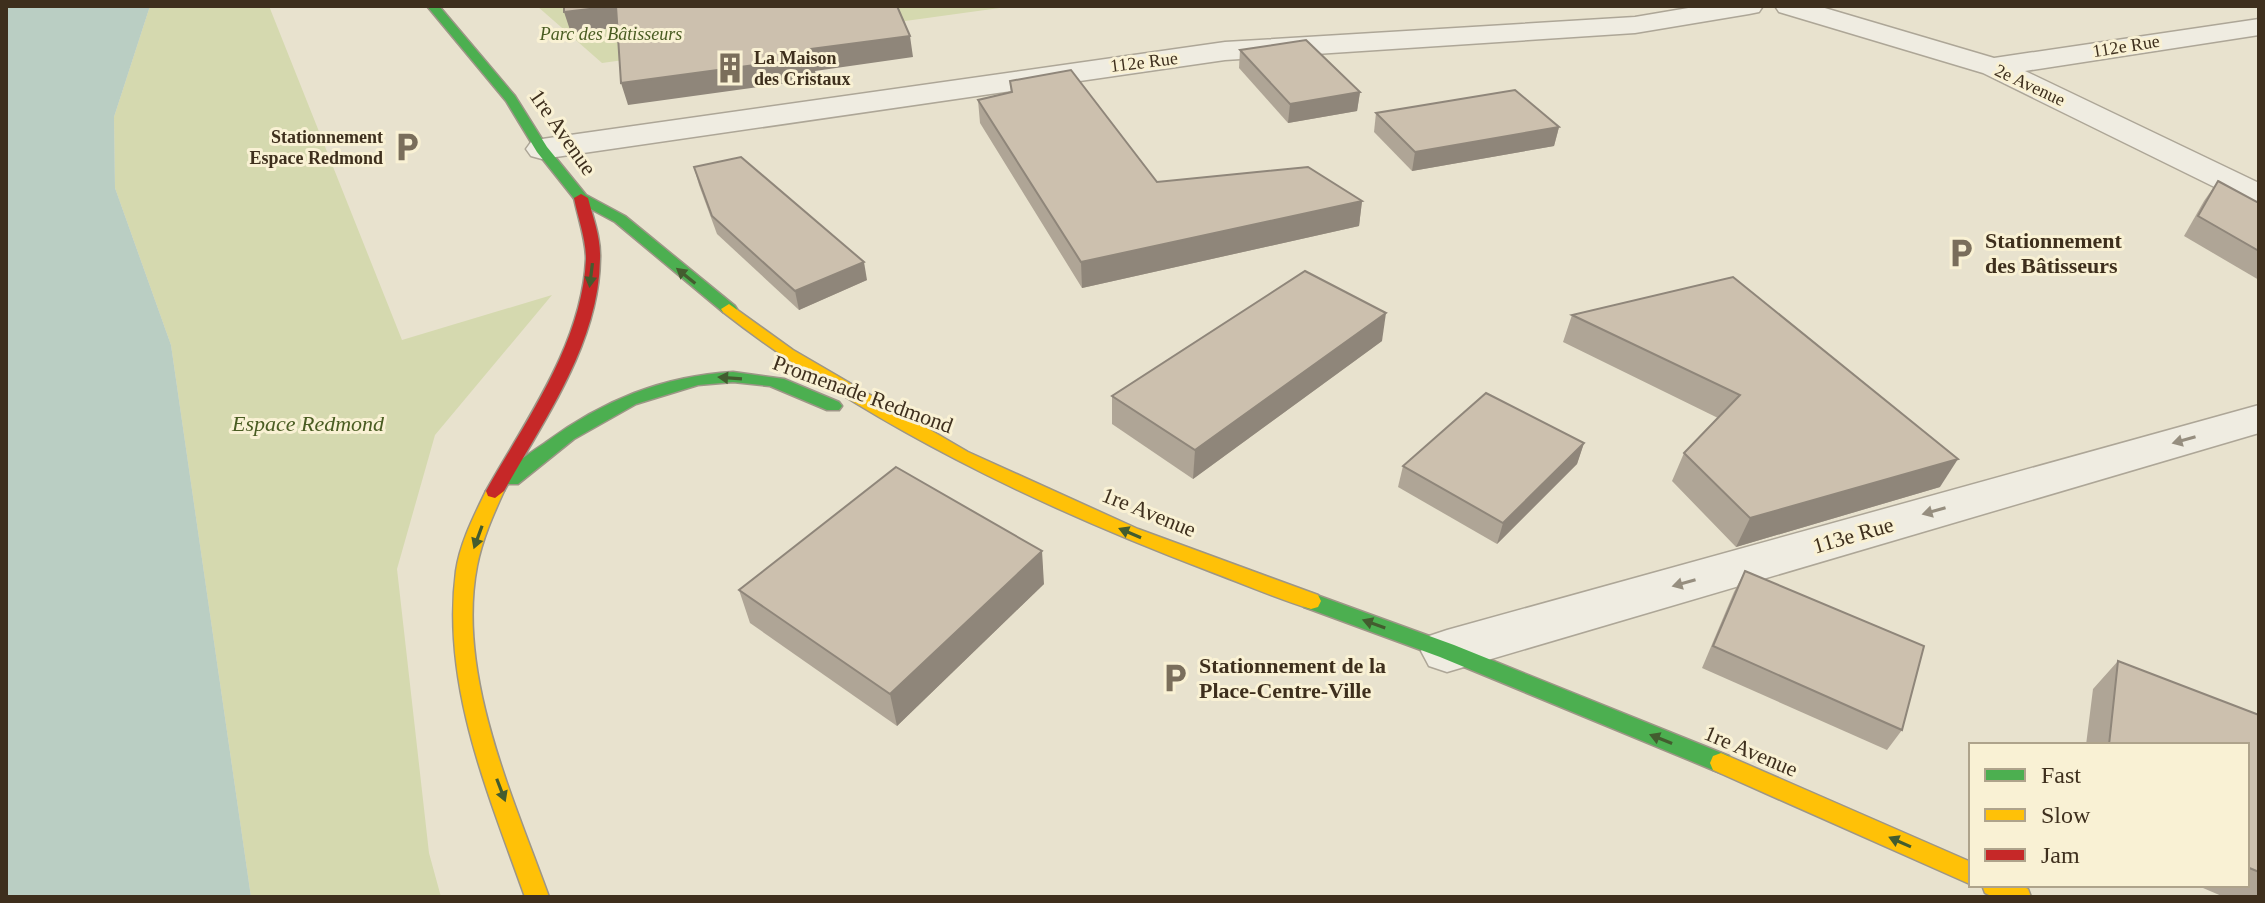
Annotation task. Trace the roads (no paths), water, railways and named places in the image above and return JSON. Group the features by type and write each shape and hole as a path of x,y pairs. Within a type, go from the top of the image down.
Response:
{"street":[{"name":"1re Avenue","path":"433,6 511,99 542,149 581,198 620,219 787,354 962,456 1131,534 1447,651 1723,764 1969,873"},
{"name":"112e Rue","path":"542,149 1025,77 1225,51 1635,25 1749,6"},
{"name":"2e Avenue","path":"1789,6 1993,67 2259,196"},
{"name":"112e Rue","path":"1993,67 2259,27"},
{"name":"Promenade Redmond","path":"537,897 480,733 462,642 466,569 493,495 574,345 583,315 593,256 581,198"},
{"name":"Promenade Redmond","path":"493,495 543,451 608,410 670,383 718,377 770,381 962,456"},
{"name":"113e Rue","path":"1447,651 2259,419"},
{"path":"1998,887 2019,897"}],"place":[{"name":"La Maison des Cristaux","path":"730,68"},
{"name":"Stationnement Espace Redmond","path":"407,147"},
{"name":"Stationnement des Bâtisseurs","path":"1961,253"},
{"name":"Stationnement de la Place-Centre-Ville","path":"1175,678"}],"park label":[{"name":"Parc des Bâtisseurs","path":"611,34"},
{"name":"Espace Redmond","path":"308,423"}]}
